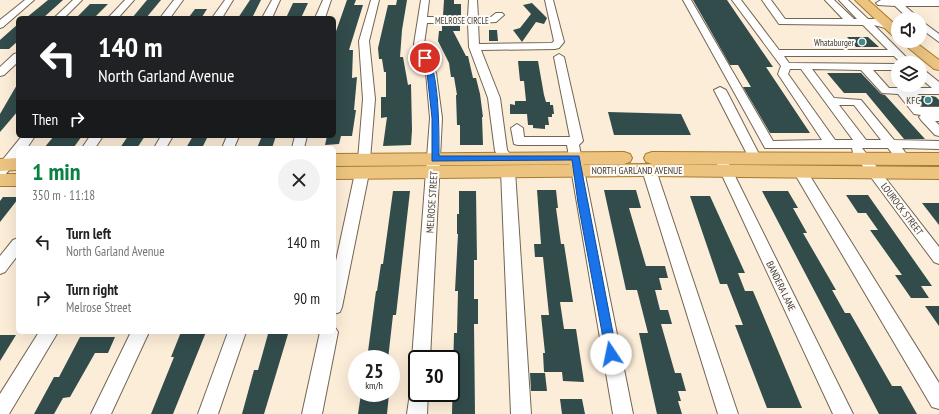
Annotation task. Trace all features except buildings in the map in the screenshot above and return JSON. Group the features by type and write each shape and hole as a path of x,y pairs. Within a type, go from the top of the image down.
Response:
{"main road":[{"path":"861,0 891,22"},
{"path":"879,2 891,19"},
{"path":"927,36 939,52"},
{"path":"915,48 939,66"},
{"name":"NORTH GARLAND AVENUE","path":"336,160 363,166 723,164 800,171 864,155 939,173"},
{"name":"NORTH GARLAND AVENUE","path":"577,164 649,170 723,164 755,158 864,155 904,159 939,159"},
{"name":"NORTH GARLAND AVENUE","path":"336,173 363,166"},
{"path":"0,180 16,180"}],"street":[{"path":"0,25 30,0"},
{"path":"61,16 78,0"},
{"path":"115,16 130,0"},
{"path":"167,16 179,0"},
{"path":"218,16 229,0"},
{"path":"267,16 276,0"},
{"path":"321,16 328,0"},
{"path":"336,297 363,166 369,99 364,41 375,0"},
{"name":"MELROSE STREET","path":"422,350 436,118 431,73 419,44 425,0"},
{"path":"472,0 474,47 494,98 501,151 507,164 521,414"},
{"path":"474,47 555,46 559,42 549,0"},
{"path":"687,0 769,145 831,144 864,155 891,144 939,145"},
{"path":"736,0 786,66"},
{"path":"766,0 782,26 851,22 876,22 891,25"},
{"path":"829,0 851,22"},
{"path":"843,0 900,56"},
{"path":"879,2 939,4"},
{"path":"900,2 908,12"},
{"name":"MELROSE CIRCLE","path":"422,20 493,20 499,15"},
{"path":"927,26 939,26"},
{"path":"927,31 939,39"},
{"path":"768,43 836,43"},
{"path":"776,53 897,53"},
{"path":"559,57 577,141 574,144 582,203 623,414"},
{"path":"0,73 16,58"},
{"path":"786,66 784,74 831,144"},
{"path":"786,66 891,67"},
{"name":"LOUROCK STREET","path":"804,66 831,102 864,155 934,244 939,258"},
{"path":"927,67 939,66"},
{"path":"864,67 886,91 939,90"},
{"path":"927,79 939,90"},
{"path":"720,90 755,158"},
{"path":"939,95 903,95 918,111 939,111"},
{"path":"831,102 857,102 904,159"},
{"path":"939,117 925,117 939,132"},
{"path":"517,128 518,141 577,141"},
{"path":"21,146 27,138"},
{"path":"6,166 16,153"},
{"name":"BANDERA LANE","path":"723,164 843,414"},
{"path":"649,170 728,414"},
{"path":"800,171 939,400"},
{"path":"0,268 16,247"},
{"path":"0,411 48,334"},
{"path":"101,414 139,334"},
{"path":"208,414 236,334"},
{"path":"312,414 329,334"},
{"path":"417,414 418,402"}],"place":[{"name":"Whataburger","path":"862,42"},
{"name":"KFC","path":"928,100"}],"route":[{"path":"425,58 431,73 436,118 435,159 576,158 582,203 611,354"}]}
